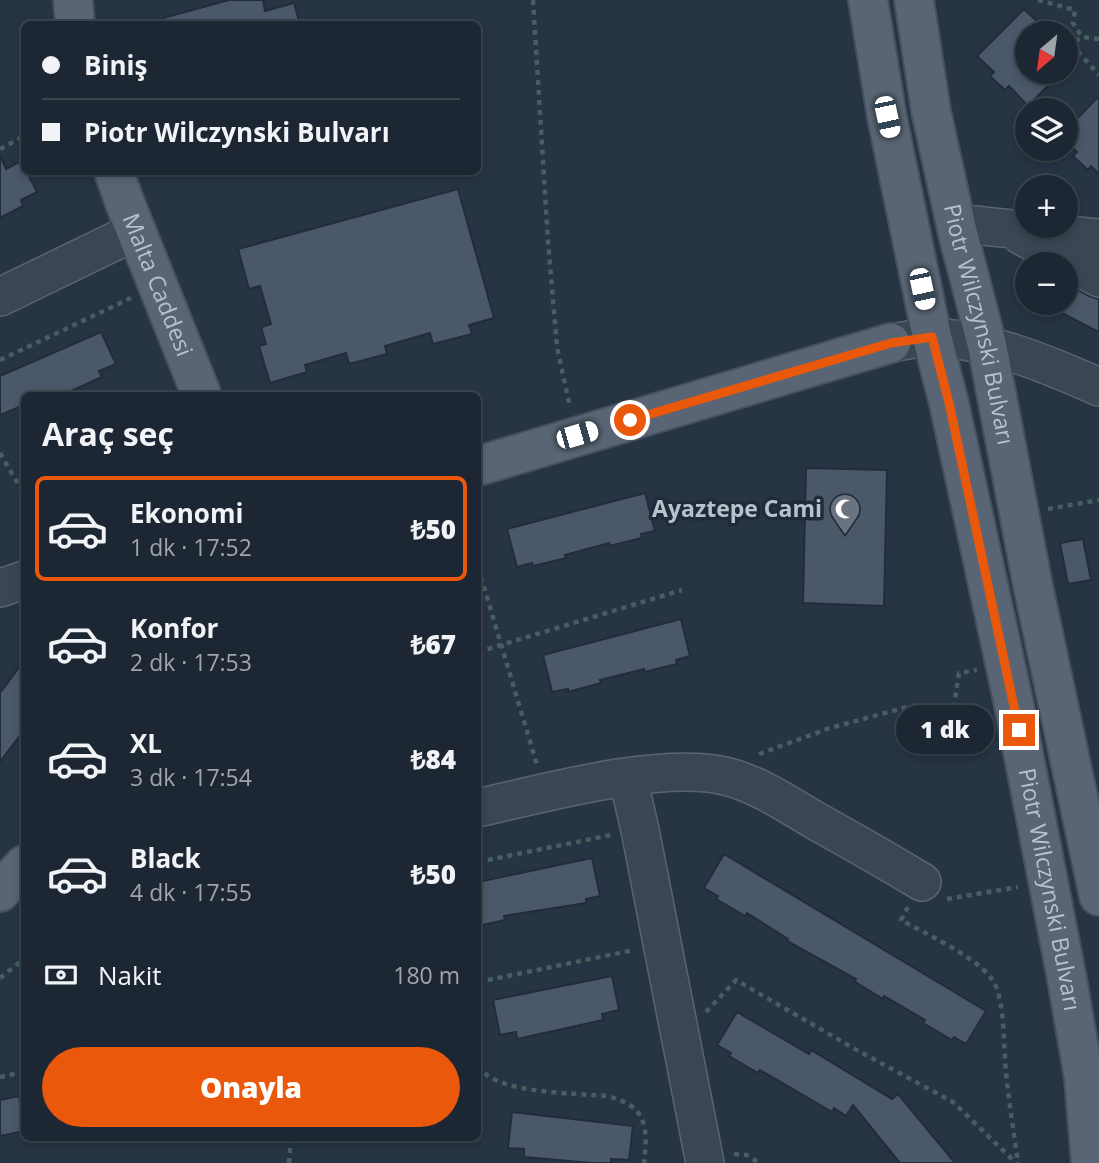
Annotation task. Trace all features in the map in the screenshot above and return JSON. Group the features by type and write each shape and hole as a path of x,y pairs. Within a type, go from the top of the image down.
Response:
{"main road":[{"path":"73,0 75,21"},
{"name":"Piotr Wilczynski Bulvarı","path":"869,0 887,117 932,337 949,403 1014,705 1080,1055 1089,1118 1091,1163"},
{"name":"Piotr Wilczynski Bulvarı","path":"914,0 931,111 955,223 987,345 1033,586 1099,896"},
{"name":"Malta Caddesi","path":"115,175 200,392"},
{"path":"481,465 891,343"},
{"path":"0,892 21,868"}],"street":[{"path":"955,223 1099,238"},
{"path":"1005,227 1099,278"},
{"path":"0,297 136,231"},
{"path":"891,343 932,337 987,345 1043,363 1099,387"},
{"path":"0,588 21,581"},
{"path":"481,807 628,778 678,772 724,776 747,783 777,798 922,896"},
{"path":"628,778 705,1163"},
{"path":"0,901 21,898"}],"path":[{"path":"533,0 557,347 577,435"},
{"path":"1038,0 1075,10 1073,23 1082,37"},
{"path":"1099,39 1082,37 1071,44 1099,75"},
{"path":"0,149 21,138"},
{"path":"0,360 158,286"},
{"path":"0,453 21,489"},
{"path":"1037,511 1099,500"},
{"path":"481,576 545,793"},
{"path":"481,651 682,590"},
{"path":"758,755 830,729 911,706 954,705 959,673"},
{"path":"481,861 640,830"},
{"path":"1017,1163 999,993 983,969 949,946 901,920 922,896 1029,885"},
{"path":"481,981 663,944"},
{"path":"0,978 21,961"},
{"path":"681,1039 736,980 953,1102 1017,1163"},
{"path":"481,1069 489,1078 506,1085 622,1100 634,1107 641,1116 646,1141 645,1163"},
{"path":"0,1077 21,1073"},
{"path":"289,1163 291,1141"}],"building":[{"path":"229,0 263,0 265,11 294,3 299,21 163,21 163,18"},
{"path":"1024,9 1037,21 1015,21 1015,84 1049,84 1036,98 1020,98 1009,86 1005,90 990,76 994,72 977,56"},
{"path":"1099,96 1099,174 1091,166 1088,170 1078,161 1078,118"},
{"path":"0,155 6,169 21,161 21,175 28,175 37,192 21,200 23,206 0,218"},
{"path":"458,189 494,318 469,325 472,334 433,344 430,333 385,346 387,354 349,364 346,353 305,365 307,372 270,383 259,346 266,344 261,327 271,324 260,286 249,289 238,249"},
{"path":"1078,290 1099,299 1099,332 1066,315 1078,315"},
{"path":"101,332 116,364 99,371 102,377 69,392 21,392 21,406 0,415 0,376"},
{"name":"Ayaztepe Cami","path":"806,468 887,470 884,606 803,603"},
{"path":"645,493 655,531 641,534 642,538 609,546 609,543 565,555 566,558 517,567 507,529"},
{"path":"1083,539 1091,580 1068,584 1060,543"},
{"path":"681,619 690,656 676,660 677,664 600,680 601,683 568,692 568,689 552,692 543,655"},
{"path":"21,665 21,734 0,762 0,693"},
{"path":"724,854 986,1011 966,1044 954,1037 952,1040 923,1023 925,1020 884,996 883,999 854,981 856,979 787,941 788,939 747,913 745,916 716,899 718,896 704,888"},
{"path":"592,858 600,896 586,899 586,903 504,916 505,920 481,925 481,881"},
{"path":"612,976 619,1010 602,1014 603,1020 517,1039 516,1032 500,1035 493,1000"},
{"path":"737,1012 809,1054 811,1050 892,1099 898,1094 955,1163 900,1163 853,1105 846,1116 834,1108 832,1112 760,1070 758,1073 729,1056 731,1053 717,1045"},
{"path":"19,1096 21,1132 0,1136 0,1100"},
{"path":"512,1112 633,1126 629,1160 611,1159 611,1163 592,1163 524,1157 524,1149 508,1148"}],"place":[{"name":"Ayaztepe Cami","path":"845,536"}],"route":[{"path":"630,420 891,343 932,337 949,403 1019,730"}]}
